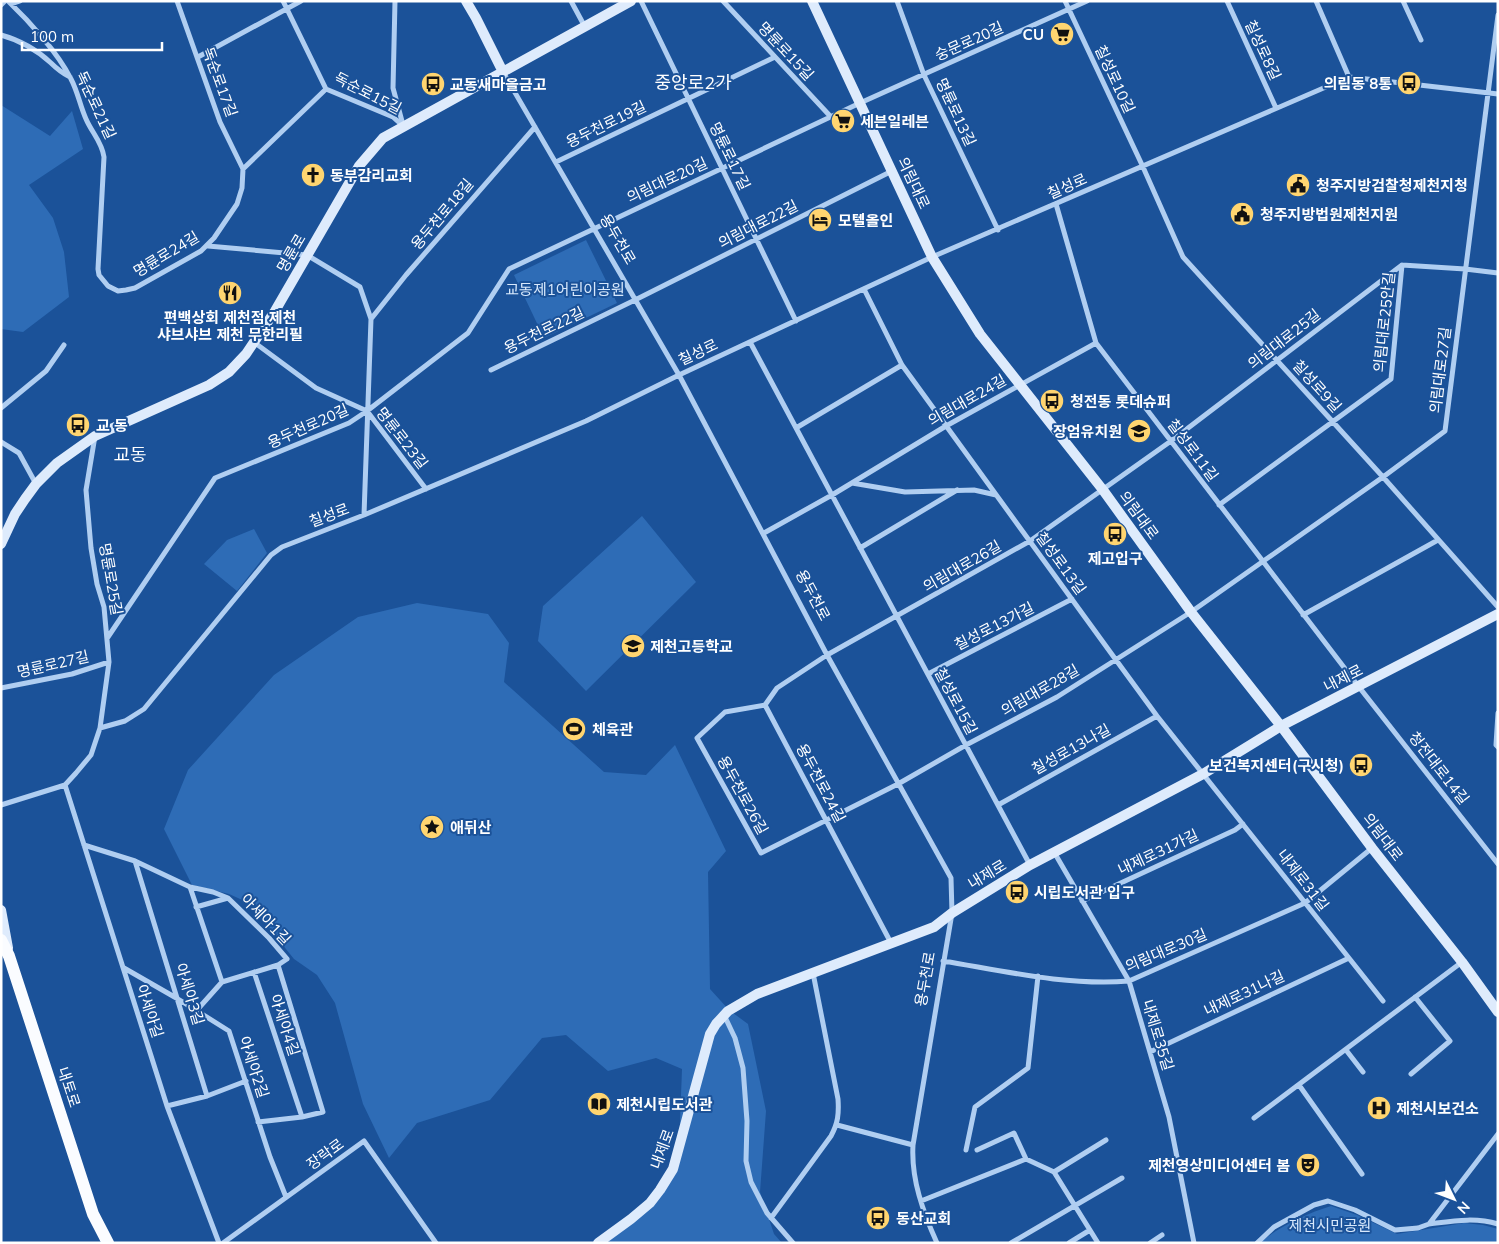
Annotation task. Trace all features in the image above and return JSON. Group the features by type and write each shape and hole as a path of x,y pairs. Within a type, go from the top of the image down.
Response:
{"main road":[{"name":"내토로","path":"1,940 9,956 93,1214 108,1243"}],"street":[{"path":"1,5 20,1"},
{"name":"독순로17길","path":"177,1 220,122 243,169"},
{"name":"독순로15길","path":"283,1 326,89 393,117 403,126"},
{"path":"198,57 301,1"},
{"path":"395,1 393,88 403,126"},
{"name":"용두천로","path":"466,1 503,72 679,375 827,654 951,878 952,913 913,1146 912,1163 927,1220 937,1243"},
{"path":"571,1 585,27"},
{"name":"명륜로","path":"1,544 15,514 36,484 57,463 95,436 209,385 229,372 255,343 359,166 372,148 383,138 631,1"},
{"name":"명륜로17길","path":"641,1 796,321"},
{"name":"명륜로15길","path":"723,1 831,117"},
{"name":"의림대로","path":"812,1 932,257 980,334 1103,490 1191,612 1281,726 1372,848 1462,962 1498,1012"},
{"name":"명륜로13길","path":"897,1 924,74 998,230"},
{"name":"칠성로10길","path":"1065,1 1142,166"},
{"name":"숭문로20길","path":"860,103 1087,1"},
{"name":"칠성로8길","path":"1227,1 1276,108"},
{"path":"1316,1 1349,77"},
{"path":"1403,1 1421,40"},
{"name":"독순로21길","path":"8,2 30,23 70,78 78,95 81,109 103,149 98,269 108,286 118,290"},
{"name":"의림대로27길","path":"1191,612 1445,431 1498,15"},
{"path":"1,35 12,38 36,51 59,72 70,78"},
{"name":"용두천로19길","path":"556,162 775,57"},
{"name":"칠성로","path":"100,728 125,721 144,709 271,556 282,547 293,542 364,515 586,421 679,375 932,257 1349,77 1498,94"},
{"path":"243,169 326,89"},
{"name":"의림대로20길","path":"594,228 860,103"},
{"name":"용두천로18길","path":"371,319 406,275 535,127"},
{"name":"칠성로9길","path":"1142,166 1183,257 1498,607"},
{"name":"명륜로24길","path":"118,290 135,288 208,246 237,204 242,188 243,169"},
{"name":"의림대로22길","path":"635,300 892,171"},
{"name":"칠성로11길","path":"1056,204 1096,343 1359,687"},
{"name":"용두천로20길","path":"108,636 215,478 349,423 468,333 509,269 594,228"},
{"path":"208,246 307,255 360,287 371,319 364,515"},
{"path":"1402,265 1498,273"},
{"name":"의림대로25길","path":"1103,490 1402,265"},
{"name":"의림대로25안길","path":"1219,505 1391,380 1402,265"},
{"name":"칠성로13길","path":"864,289 902,365 1157,716 1203,774"},
{"name":"용두천로22길","path":"491,370 635,300"},
{"name":"칠성로15길","path":"750,342 1030,865"},
{"name":"명륜로23길","path":"255,343 316,388 367,411 426,489"},
{"name":"의림대로24길","path":"764,533 832,495 946,426 1096,343"},
{"path":"1,408 46,372 64,345"},
{"path":"796,428 902,365"},
{"name":"명륜로25길","path":"95,436 86,490 91,548 97,584 104,607 109,662 100,728"},
{"path":"1,442 19,453 36,484"},
{"path":"852,483 906,492 974,490 996,495"},
{"path":"860,548 958,490"},
{"name":"의림대로26길","path":"827,654 1030,542 1103,490"},
{"path":"1303,615 1438,540"},
{"name":"칠성로13가길","path":"928,674 1072,600"},
{"name":"의림대로28길","path":"898,784 966,745 1057,697 1191,612"},
{"name":"내제로","path":"598,1243 650,1203 672,1169 710,1034 716,1024 732,1008 757,994 934,927 952,913 1030,865 1203,774 1281,726 1498,614"},
{"path":"765,705 777,688 827,654"},
{"name":"명륜로27길","path":"1,688 72,674 109,662"},
{"name":"청전대로14길","path":"1359,687 1498,864"},
{"name":"용두천로26길","path":"765,705 725,712 697,738 761,852 827,821 898,784"},
{"name":"용두천로24길","path":"765,705 892,944"},
{"path":"1497,746 1498,714"},
{"name":"칠성로13나길","path":"998,805 1157,716"},
{"path":"1,805 64,785 91,756 100,728"},
{"name":"내제로31길","path":"1203,774 1383,1001"},
{"name":"아세아길","path":"64,785 167,1106 219,1243"},
{"name":"내제로31가길","path":"1082,901 1235,830 1243,824"},
{"path":"84,845 135,861 190,887 213,892 228,898"},
{"name":"의림대로30길","path":"943,961 1038,976 1103,983 1129,981 1305,903 1372,848"},
{"name":"내제로35길","path":"1054,852 1129,981 1169,1117 1194,1243"},
{"name":"아세아3길","path":"135,861 207,1096"},
{"path":"190,887 222,982"},
{"name":"아세아1길","path":"196,907 228,898 270,938 287,959 278,965 323,1107 322,1114 302,1117"},
{"path":"1,910 9,956"},
{"name":"내제로31나길","path":"1150,1052 1348,958"},
{"path":"1254,1118 1462,962"},
{"path":"197,1010 222,982 278,965"},
{"name":"아세아2길","path":"124,968 197,1010 229,1031 258,1122 286,1198"},
{"name":"아세아4길","path":"254,972 302,1117"},
{"path":"771,1218 832,1136 837,1125 838,1099 813,973"},
{"path":"966,1150 975,1106 1028,1068 1038,976"},
{"path":"1410,1074 1450,1041 1415,997"},
{"path":"724,1015 736,1038 743,1068 747,1121 746,1160 751,1182 771,1218 794,1243"},
{"path":"1346,1050 1363,1072"},
{"path":"167,1106 207,1096 246,1082"},
{"path":"1299,1085 1362,1174"},
{"path":"258,1122 302,1117"},
{"path":"837,1125 913,1146"},
{"path":"978,1150 1014,1133 1026,1159 1054,1172 1098,1243"},
{"path":"1429,1224 1498,1134"},
{"path":"1054,1172 1106,1140"},
{"name":"장락로","path":"223,1243 364,1141 436,1243"},
{"path":"922,1201 1026,1159"},
{"path":"1011,1243 1122,1178"},
{"path":"1257,1243 1274,1226 1328,1201 1354,1210 1395,1230 1467,1220 1498,1224"},
{"path":"1069,1243 1090,1230"},
{"path":"1150,1243 1162,1235"}],"green space":[{"path":"1,105 50,136 72,111 83,149 29,185 53,218 64,252 69,297 23,332 1,329"},
{"name":"교동제1어린이공원","path":"586,240 617,303 544,338 514,275"},
{"path":"642,516 696,582 586,691 538,641 543,606"},
{"path":"254,529 267,553 237,591 204,564 227,540"},
{"path":"417,603 488,614 509,643 504,682 604,772 646,775 675,745 726,851 708,872 710,989 729,1010 748,1024 766,1111 760,1192 774,1234 782,1243 598,1243 650,1203 679,1149 682,1069 656,1058 608,1071 566,1035 542,1038 490,1100 417,1123 389,1158 363,1104 335,1003 317,975 294,959 249,903 229,894 192,885 164,829 188,770 274,675 358,617"},
{"name":"제천시민공원","path":"1331,1206 1357,1215 1397,1234 1464,1223 1483,1225 1498,1229 1498,1243 1259,1243 1294,1221"}],"place":[{"name":"CU","path":"1062,34"},
{"name":"의림동 8통","path":"1409,83"},
{"name":"교동새마을금고","path":"433,84"},
{"name":"세븐일레븐","path":"843,121"},
{"name":"동부감리교회","path":"313,175"},
{"name":"청주지방검찰청제천지청","path":"1298,185"},
{"name":"청주지방법원제천지원","path":"1242,214"},
{"name":"모텔올인","path":"820,220"},
{"name":"편백상회 제천점 제천 샤브샤브 제천 무한리필","path":"230,293"},
{"name":"청전동 롯데슈퍼","path":"1052,401"},
{"name":"교 동","path":"78,425"},
{"name":"장엄유치원","path":"1139,431"},
{"name":"제고입구","path":"1115,534"},
{"name":"제천고등학교","path":"633,646"},
{"name":"체육관","path":"574,729"},
{"name":"보건복지센터(구시청)","path":"1361,765"},
{"name":"애뒤산","path":"432,827"},
{"name":"시립도서관 입구","path":"1017,892"},
{"name":"제천시립도서관","path":"599,1104"},
{"name":"제천시보건소","path":"1379,1108"},
{"name":"제천영상미디어센터 봄","path":"1308,1165"},
{"name":"동산교회","path":"878,1218"}],"district":[{"name":"중앙로2가","path":"693,82"},
{"name":"교동","path":"130,454"}]}
